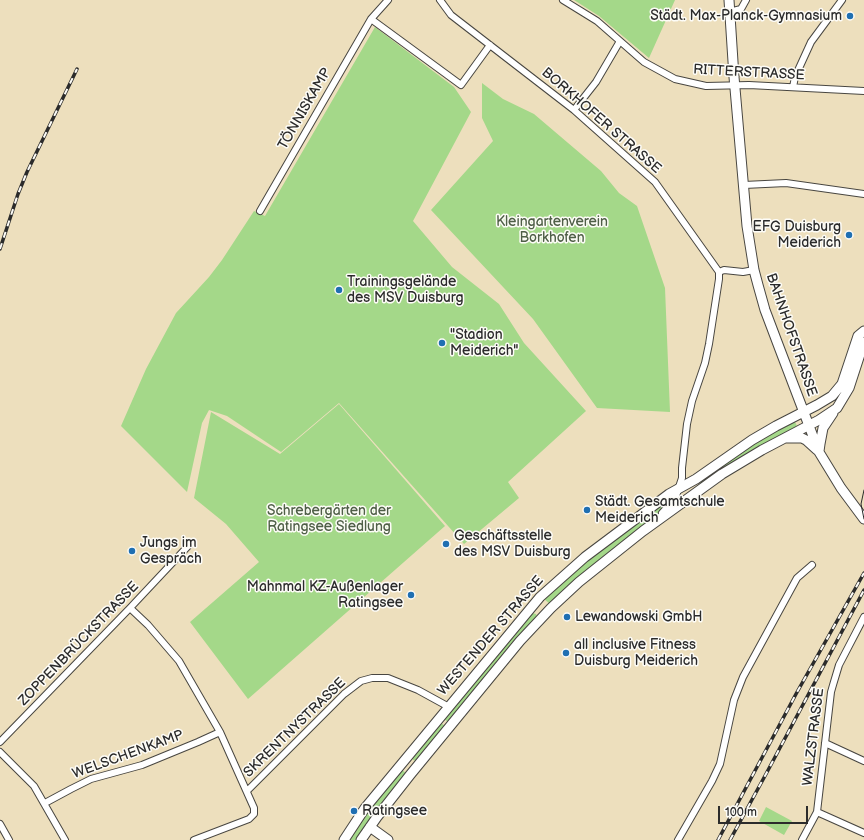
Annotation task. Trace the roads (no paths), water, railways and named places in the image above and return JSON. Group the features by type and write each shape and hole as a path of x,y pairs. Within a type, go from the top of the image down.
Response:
{"main road":[{"name":"BAHNHOFSTRASSE","path":"729,0 734,84 747,226 754,270 765,310 819,452 842,488 864,518"},
{"name":"WESTENDER STRASSE","path":"344,840 365,808 408,755 532,606 562,576 655,504 679,488 685,481 714,468 752,440 828,399 842,384 858,336 864,330"},
{"path":"819,452 823,428 849,388 863,344"},
{"name":"WESTENDER STRASSE","path":"361,840 418,765 540,619 567,592 643,531 722,474 762,450 819,420 836,408"},
{"path":"783,439 802,438 819,452"},
{"path":"532,606 539,611 540,619"},
{"path":"408,755 411,764 418,765"},
{"path":"370,827 388,840"}],"street":[{"name":"TÖNNISKAMP","path":"260,211 371,19 388,0"},
{"name":"BORKHOFER STRASSE","path":"440,0 451,15 574,110 655,182 719,272"},
{"name":"RITTERSTRASSE","path":"563,0 597,21 644,62 675,79 702,86 734,84 864,91"},
{"path":"730,12 741,9 746,0"},
{"path":"793,87 795,77 811,42 842,0"},
{"path":"371,19 461,84 490,44"},
{"path":"574,110 596,82 620,41"},
{"path":"744,185 786,183 864,194"},
{"path":"685,481 682,468 687,424 692,401 705,362 709,344 719,272 724,270 743,272 754,270"},
{"path":"863,344 864,330"},
{"path":"643,531 672,502 679,488"},
{"name":"ZOPPENBRÜCKSTRASSE","path":"0,742 190,544"},
{"path":"678,840 712,781 720,764 734,700 743,678 797,578 812,565"},
{"path":"130,608 148,625 179,661 220,732 254,808 254,814 250,819 194,840"},
{"name":"WALZSTRASSE","path":"802,840 817,812 831,692 840,665 864,617"},
{"name":"SKRENTNYSTRASSE","path":"247,791 344,694 361,681 372,678 388,678 421,691 449,707"},
{"name":"WELSCHENKAMP","path":"45,803 91,779 142,765 220,732"},
{"path":"825,743 864,761"},
{"path":"0,752 34,786 65,840"},
{"path":"817,812 864,833"},
{"path":"0,824 9,840"}],"tram line":[{"path":"864,490 861,504 864,519"}],"railway":[{"path":"0,249 18,194 27,172 77,69"},
{"path":"718,840 796,694 864,573"},
{"path":"730,840 864,590"}],"place":[{"name":"Städt. Max-Planck-Gymnasium","path":"850,16"},
{"name":"EFG Duisburg Meiderich","path":"849,235"},
{"name":"Trainingsgelände des MSV Duisburg","path":"339,290"},
{"name":"\"Stadion Meiderich\"","path":"442,343"},
{"name":"Städt. Gesamtschule Meiderich","path":"587,510"},
{"name":"Geschäftsstelle des MSV Duisburg","path":"446,544"},
{"name":"Jungs im Gespräch","path":"132,551"},
{"name":"Mahnmal KZ-Außenlager Ratingsee","path":"411,595"},
{"name":"Lewandowski GmbH","path":"567,617"},
{"name":"all inclusive Fitness Duisburg Meiderich","path":"566,653"},
{"name":"Ratingsee","path":"354,811"}],"park label":[{"name":"Kleingartenverein Borkhofen","path":"552,230"},
{"name":"Schrebergärten der Ratingsee Siedlung","path":"329,520"}]}
